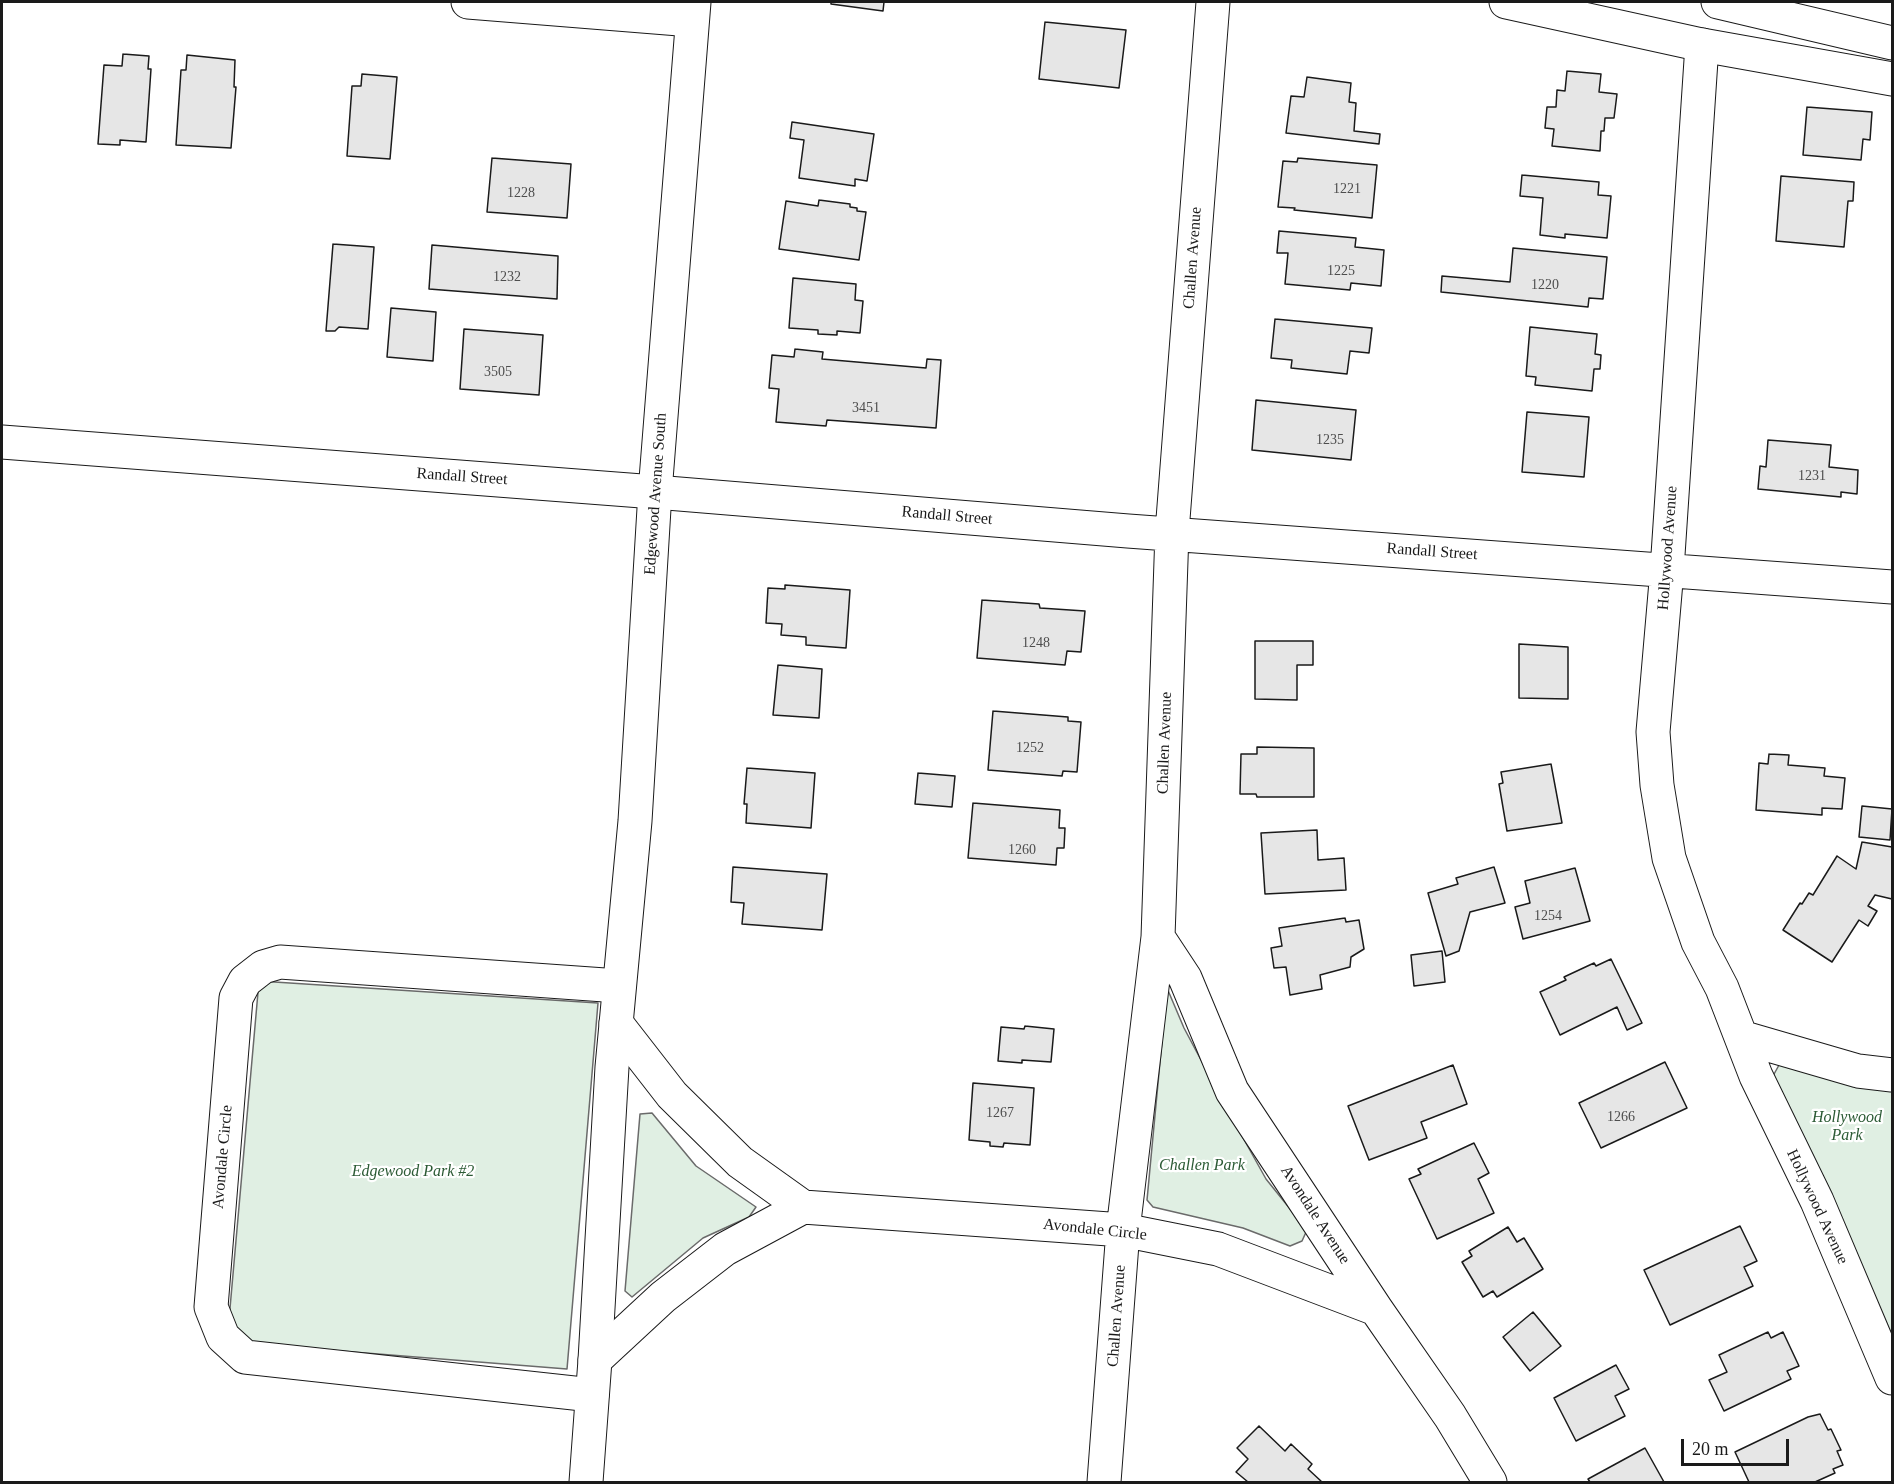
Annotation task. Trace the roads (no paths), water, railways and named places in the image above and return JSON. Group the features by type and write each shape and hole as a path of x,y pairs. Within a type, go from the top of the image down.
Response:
{"main road":[{"path":"468,2 693,11"},
{"name":"Challen Avenue","path":"1104,1482 1123,1230 1158,937 1172,532 1213,2"},
{"path":"1506,2 1702,45 1893,79"},
{"path":"1718,2 1893,43"},
{"name":"Edgewood Avenue South","path":"619,986 635,821 655,492 693,11"},
{"name":"Hollywood Avenue","path":"1702,45 1653,732 1657,785 1669,858 1698,942 1722,988 1756,1076 1816,1201 1893,1378"},
{"name":"Randall Street","path":"2,442 1116,530 1172,532 1893,587"},
{"name":"Avondale Avenue","path":"1158,937 1185,978 1232,1090 1376,1309 1450,1416 1490,1482"},
{"name":"Avondale Circle","path":"592,1395 245,1357 223,1337 211,1307 236,998 245,981 263,967 280,962 619,986"},
{"path":"586,1482 619,986"},
{"path":"595,1360 663,1297 725,1249 803,1207 740,1162 672,1095 616,1023"},
{"path":"1741,1037 1858,1071 1893,1075"},
{"name":"Avondale Circle","path":"803,1207 1123,1230 1218,1249 1376,1309"}],"park label":[{"name":"Hollywood Park","path":"1847,1127"},
{"name":"Challen Park","path":"1202,1166"},
{"name":"Edgewood Park #2","path":"413,1172"}]}
